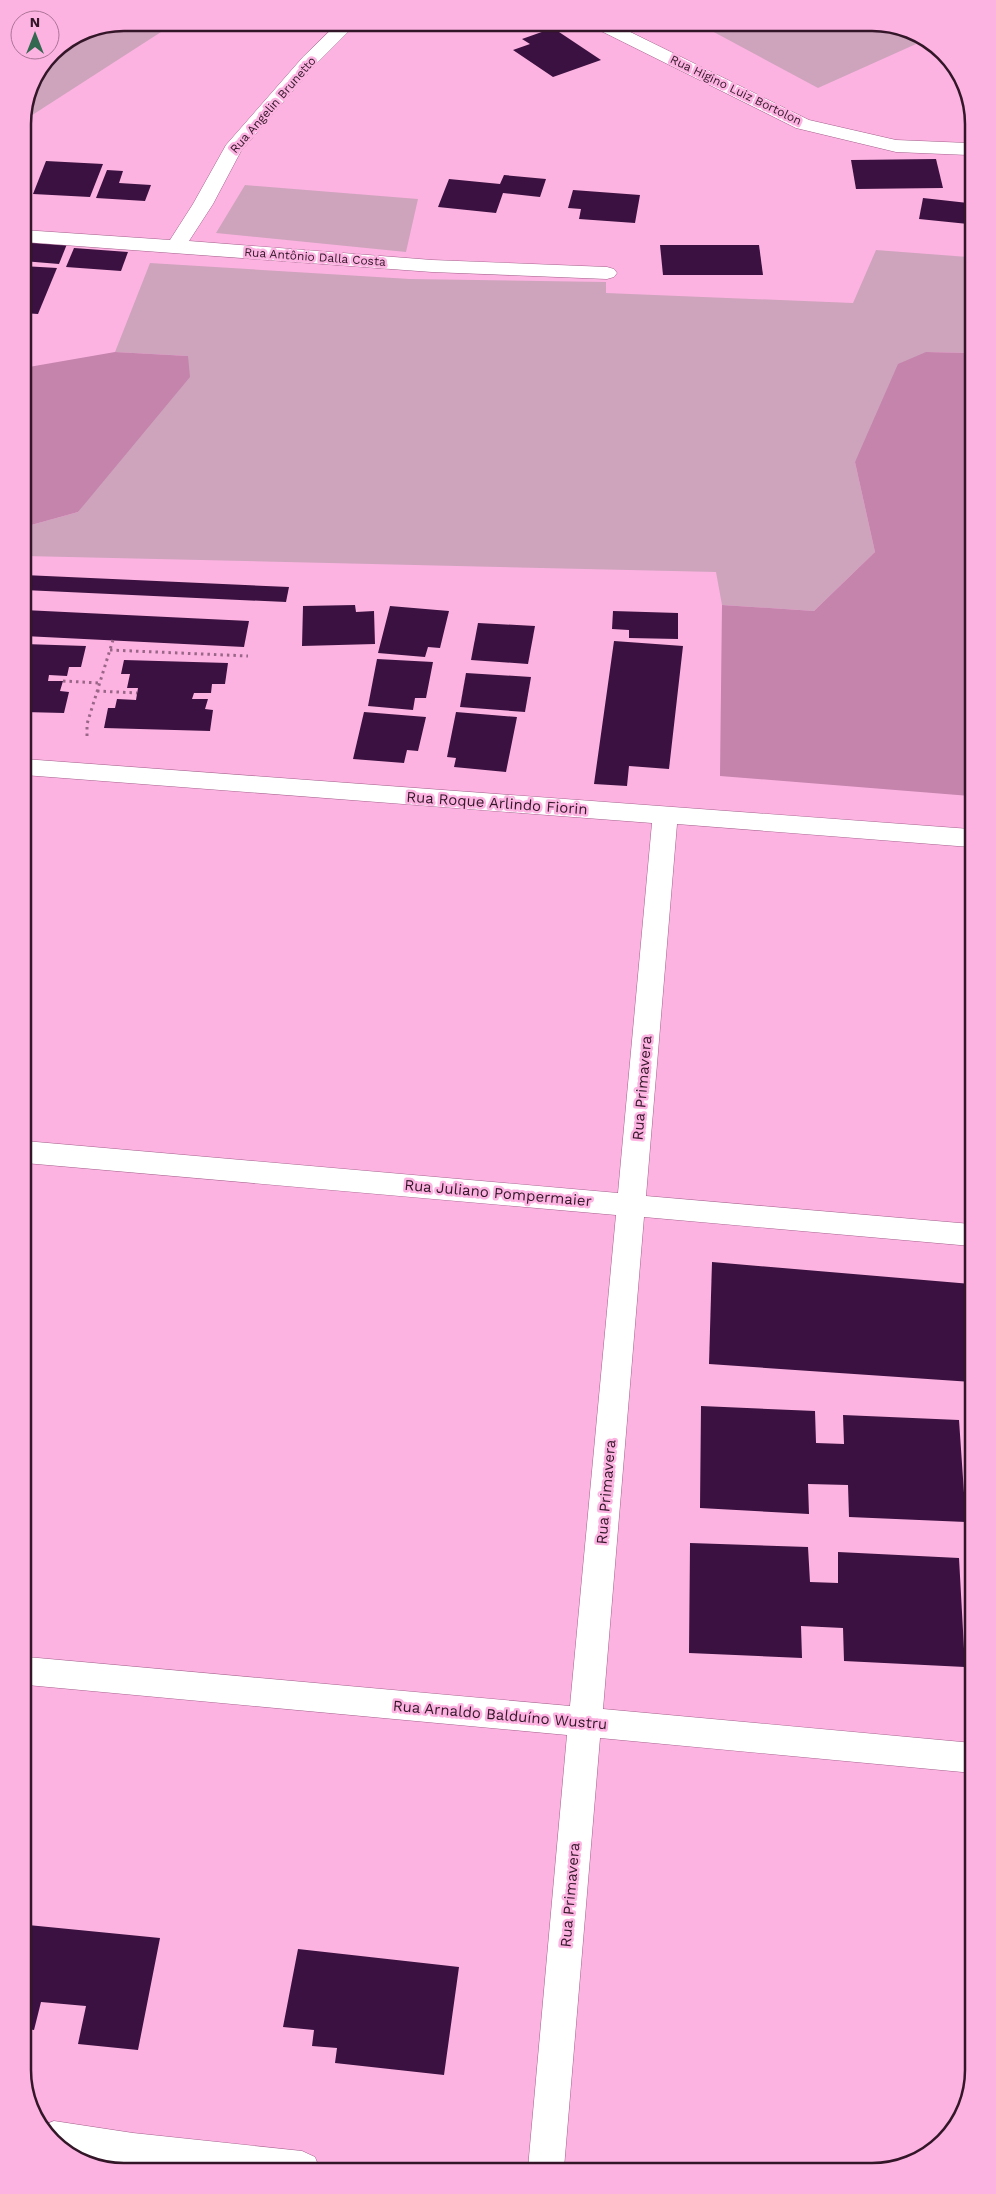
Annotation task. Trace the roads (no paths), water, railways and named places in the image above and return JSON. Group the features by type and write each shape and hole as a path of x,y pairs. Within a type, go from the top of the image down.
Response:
{"street":[{"name":"Rua Angelin Brunetto","path":"176,246 203,204 233,149 310,60 340,31"},
{"name":"Rua Higino Luiz Bortolon","path":"615,31 803,124 896,146 965,149"},
{"name":"Rua Antônio Dalla Costa","path":"31,237 432,266 607,273"},
{"name":"Rua Roque Arlindo Fiorin","path":"31,768 965,838"},
{"name":"Rua Primavera","path":"546,2163 665,815"},
{"name":"Rua Juliano Pompermaier","path":"31,1152 965,1234"},
{"name":"Rua Arnaldo Balduíno Wustru","path":"31,1671 965,1757"},
{"path":"68,2143 131,2161 169,2163"}]}
